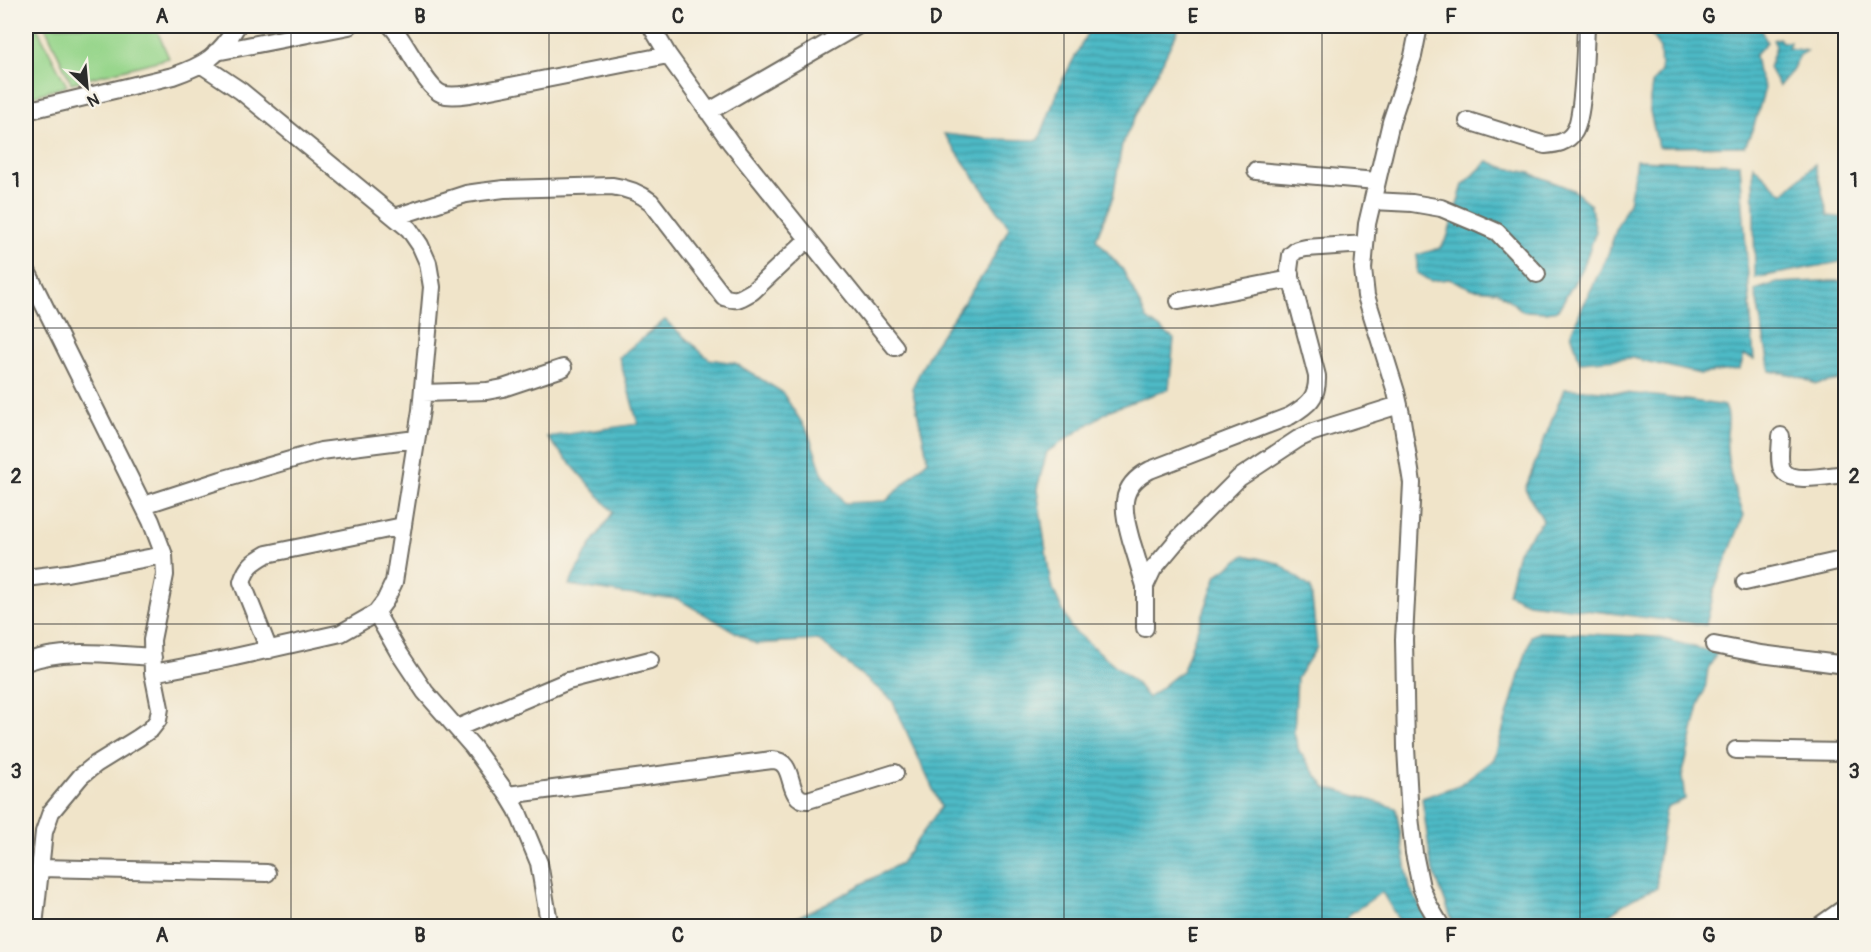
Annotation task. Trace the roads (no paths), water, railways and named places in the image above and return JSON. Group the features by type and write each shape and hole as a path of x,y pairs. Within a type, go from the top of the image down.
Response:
{"street":[{"path":"26,111 173,76 202,64 228,40 237,26"},
{"path":"216,52 349,26"},
{"path":"391,26 398,33 430,86 441,94 471,94 668,55"},
{"path":"651,26 668,55 731,143 895,347"},
{"path":"708,112 857,26"},
{"path":"1419,26 1391,122 1372,201 1367,224 1363,269 1366,296 1399,405 1412,483 1404,639 1410,817 1421,887 1441,927"},
{"path":"1468,121 1545,145 1567,140 1578,125 1586,26"},
{"path":"26,662 66,653 153,665 269,650 341,633 376,613 394,582 423,393 432,286 428,263 409,229 241,91 202,64"},
{"path":"1256,171 1377,181"},
{"path":"395,217 466,194 504,189 612,186 626,188 641,194 651,202 724,297 734,300 753,291 808,239"},
{"path":"1372,201 1412,203 1441,208 1479,224 1497,232 1537,274"},
{"path":"1145,628 1145,585 1124,509 1128,490 1138,476 1290,416 1308,405 1318,387 1317,376 1291,279 1289,261 1291,255 1297,250 1306,248 1365,244"},
{"path":"26,269 144,505 164,555 165,575 154,627 153,665 160,708 158,720 151,729 81,776 58,802 46,820 35,861 34,927"},
{"path":"1179,301 1291,279"},
{"path":"423,393 488,391 563,368"},
{"path":"1145,585 1153,569 1179,538 1239,478 1298,438 1399,405"},
{"path":"1781,436 1781,465 1787,475 1804,478 1845,474"},
{"path":"144,505 321,451 417,439"},
{"path":"269,650 242,582 245,571 254,562 267,554 403,526"},
{"path":"26,578 67,573 164,555"},
{"path":"1745,582 1845,559"},
{"path":"376,613 425,692 457,728 508,795 526,830 539,863 549,922"},
{"path":"1714,645 1761,654 1845,664"},
{"path":"457,728 567,681 650,660"},
{"path":"1736,750 1845,752"},
{"path":"508,795 777,760 785,765 796,796 802,801 895,773"},
{"path":"35,861 267,873"},
{"path":"1819,927 1845,907"}],"water":[{"path":"1091,26 1180,26 1122,144 1113,197 1096,239 1123,270 1147,319 1174,339 1169,389 1110,410 1047,452 1037,489 1051,585 1071,628 1137,684 1148,698 1183,670 1217,575 1245,555 1278,563 1311,588 1317,647 1297,678 1294,733 1299,751 1326,788 1396,808 1410,888 1431,926 1402,926 1382,892 1346,917 1348,926 779,926 901,863 941,807 892,700 818,640 756,644 678,599 569,585 589,548 613,512 547,437 638,424 619,357 665,320 709,359 735,363 782,392 808,432 822,472 844,503 886,501 928,460 912,388 932,348 989,266 1009,227 944,134 988,139 1039,140 1061,83"},
{"path":"1646,26 1759,26 1767,42 1755,55 1758,72 1765,88 1754,126 1745,146 1658,147 1649,107 1652,84 1661,71 1660,49"},
{"path":"1779,38 1782,42 1790,42 1788,48 1807,51 1800,55 1791,72 1779,86 1769,68 1776,46 1773,40"},
{"path":"1636,160 1740,164 1754,359 1744,355 1740,369 1700,374 1632,358 1580,362 1571,333 1629,203"},
{"path":"1488,161 1502,167 1530,173 1573,190 1590,204 1596,231 1583,268 1558,310 1523,311 1497,291 1473,289 1449,279 1430,281 1417,273 1417,255 1440,248 1447,238 1463,185"},
{"path":"1815,164 1828,216 1845,218 1845,261 1755,278 1753,165 1783,194"},
{"path":"1845,281 1845,379 1816,384 1794,375 1770,371 1755,290 1777,283"},
{"path":"1564,389 1645,395 1725,406 1728,416 1729,465 1744,515 1715,588 1706,625 1528,603 1508,594 1518,551 1543,520 1525,489"},
{"path":"1539,632 1656,637 1717,653 1708,669 1705,690 1701,697 1682,777 1685,799 1667,808 1665,814 1657,869 1657,888 1625,903 1598,926 1562,926 1561,924 1551,926 1454,926 1431,864 1422,798 1459,785 1494,759 1531,636"}]}
